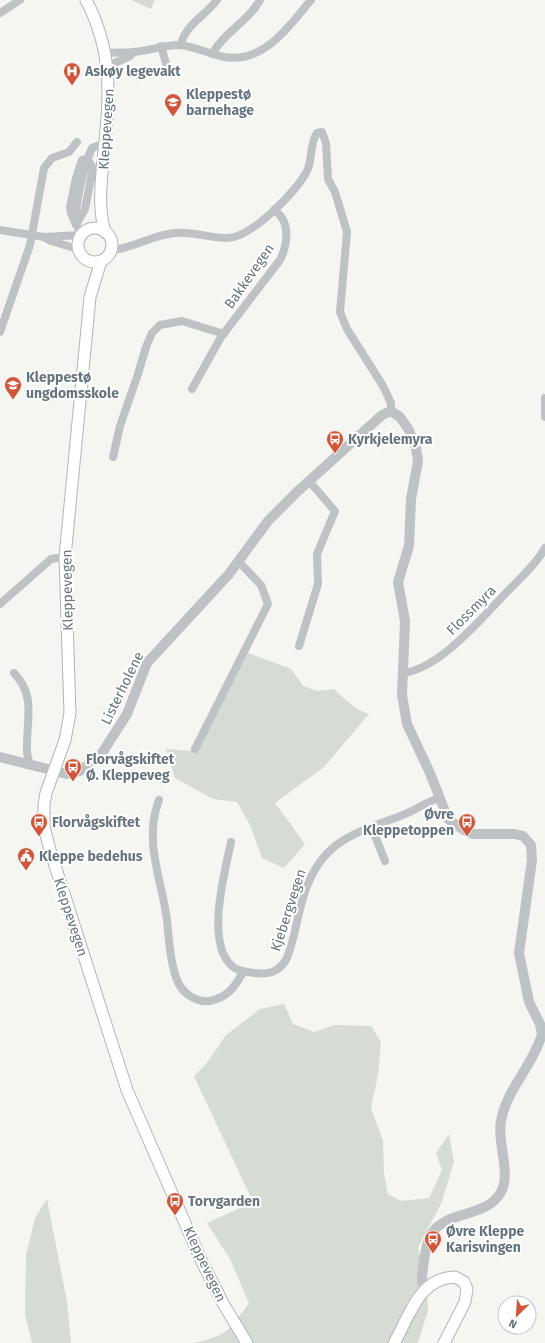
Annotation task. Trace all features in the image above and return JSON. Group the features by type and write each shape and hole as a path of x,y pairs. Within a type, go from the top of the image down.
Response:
{"main road":[{"name":"Kleppevegen","path":"86,0 97,22 106,53 108,66 109,99 100,191 102,220 105,232"},
{"name":"Kleppevegen","path":"82,231 100,191"},
{"path":"96,228 105,232 111,240 111,250 108,255 101,261 87,260 82,256 78,249 78,242 82,231 96,228"},
{"name":"Kleppevegen","path":"87,260 90,297 65,557 70,713 65,740 46,793 44,805 46,839 127,1090 202,1262 224,1305 247,1343"},
{"name":"Kleppevegen","path":"90,297 101,261"},
{"path":"394,1343 410,1309 426,1289 443,1279 455,1277 464,1282 467,1289 465,1302 444,1343"}],"street":[{"path":"0,13 20,0"},
{"path":"181,45 185,34 217,0"},
{"path":"212,54 222,39 248,17 260,0"},
{"path":"106,53 134,52 161,46 181,45 212,54 241,58 263,49 284,31 311,0"},
{"path":"161,46 167,67"},
{"path":"108,66 130,56 134,52"},
{"path":"111,250 133,245 160,234 177,232 227,238 238,236 250,231 274,210 302,179 309,166 313,139 316,133 322,132 326,143 328,179 335,192 347,232 340,312 347,329 383,386 391,402 391,411 400,417 409,430 416,448 418,461 411,499 409,546 398,582 405,621 402,695 405,720 448,819 464,830 473,834 508,834 523,836 532,845 529,888 519,953 529,1002 542,1021 541,1038 502,1115 500,1138 504,1181 501,1191 497,1198 480,1210 445,1223 434,1231 429,1240 422,1278 422,1282 426,1289"},
{"name":"Kleppevegen","path":"0,332 7,315 32,235 45,166 52,158 69,152 77,142"},
{"path":"82,231 71,213 70,206 79,167 82,160 87,159 92,148 105,143"},
{"path":"82,231 93,168 87,159"},
{"name":"Bakkevegen","path":"192,389 224,334 284,251 285,227 282,218 274,210"},
{"path":"0,230 44,237 82,231"},
{"path":"44,237 51,241 78,249"},
{"path":"113,457 120,426 152,333 160,325 182,321 224,334"},
{"path":"545,398 545,417"},
{"name":"Listerholene","path":"0,757 54,771 74,774 87,766 102,753 127,714 147,663 160,647 212,594 239,562 268,521 382,415 391,411"},
{"path":"299,646 318,584 317,554 335,511 309,482"},
{"name":"Flossmyra","path":"403,673 410,672 428,663 460,640 526,573 545,548"},
{"path":"0,604 51,560 65,557"},
{"path":"194,749 268,604 261,585 239,562"},
{"path":"14,673 24,686 29,699 27,754 31,765"},
{"name":"Kjebergvegen","path":"243,972 266,974 280,969 288,955 305,891 317,865 340,842 357,832 372,828 439,798"},
{"path":"159,800 154,820 153,851 167,920 170,950 177,980 186,993 192,998 208,1001 224,997 229,993 243,972 233,967 228,961 219,935 224,871 231,842"},
{"path":"372,828 385,861"}],"shaded area":[{"path":"131,0 155,0 151,9"},
{"path":"248,653 291,669 303,686 317,691 334,689 355,707 369,714 324,767 275,803 305,844 284,868 262,858 250,825 237,802 213,799 175,778 166,749 191,751 215,717"},
{"path":"284,1004 293,1024 314,1032 335,1025 371,1026 381,1042 378,1075 371,1108 383,1141 384,1173 388,1194 401,1201 429,1198 442,1170 436,1153 449,1134 454,1162 441,1204 418,1247 427,1292 428,1310 418,1343 193,1343 214,1338 227,1330 237,1320 249,1303 230,1259 207,1223 253,1202 194,1076 206,1064 226,1035 260,1009"},
{"path":"47,1199 67,1302 71,1343 32,1343 25,1315 26,1256 35,1218"}],"place":[{"name":"Askøy legevakt","path":"72,86"},
{"name":"Kleppestø barnehage","path":"173,117"},
{"name":"Kleppestø ungdomsskole","path":"13,400"},
{"name":"Kyrkjelemyra","path":"335,454"},
{"name":"Florvågskiftet Ø. Kleppeveg","path":"73,782"},
{"name":"Florvågskiftet","path":"39,837"},
{"name":"Øvre Kleppetoppen","path":"467,837"},
{"name":"Kleppe bedehus","path":"26,871"},
{"name":"Torvgarden","path":"175,1216"},
{"name":"Øvre Kleppe Karisvingen","path":"433,1254"}]}
